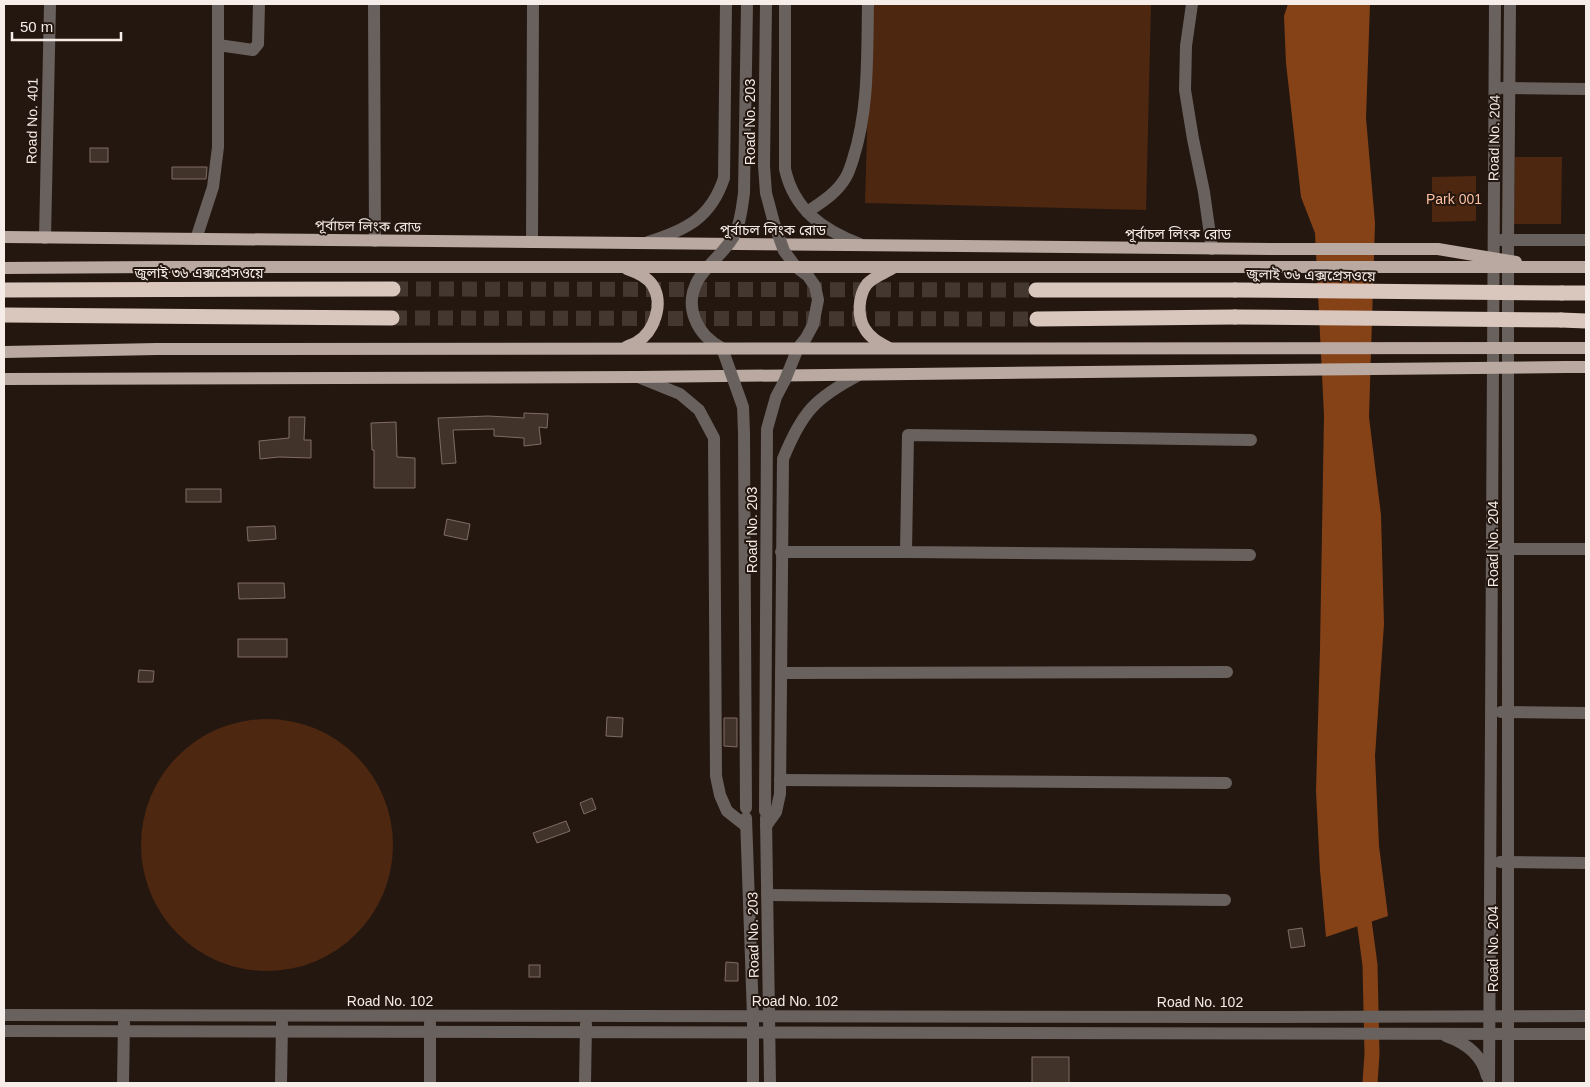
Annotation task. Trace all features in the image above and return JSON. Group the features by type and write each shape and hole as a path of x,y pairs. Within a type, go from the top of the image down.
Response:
{"highway":[{"name":"জুলাই ৩৬ এক্সপ্রেসওয়ে","path":"4,290 393,289"},
{"name":"জুলাই ৩৬ এক্সপ্রেসওয়ে","path":"1036,290 1586,293"},
{"path":"4,315 392,318"},
{"path":"1037,318 1235,317 1586,320"}],"main road":[{"name":"পূর্বাচল লিংক রোড","path":"4,238 532,242 639,245 1438,249 1541,267"},
{"path":"620,267 636,272 646,278 654,286 658,301 653,326 647,334 638,342 622,348"},
{"path":"889,348 874,340 864,328 859,311 860,298 867,284 896,267"},
{"path":"4,268 1586,267"},
{"path":"4,352 157,349 1586,348"},
{"path":"4,379 638,377 1586,367"}],"street":[{"name":"Road No. 401","path":"45,238 50,4"},
{"path":"196,239 213,187 218,147 218,4"},
{"path":"218,45 253,50 258,44 259,4"},
{"path":"374,4 375,241"},
{"path":"532,4 532,242"},
{"name":"Road No. 203","path":"639,245 667,236 688,226 712,204 721,189 724,178 726,4"},
{"name":"Road No. 203","path":"747,4 744,193 739,223 734,236 698,279 693,293 692,305 695,321 704,335 711,342 722,348 743,407 746,826 753,1016 753,1083"},
{"name":"Road No. 203","path":"766,4 764,166 766,193 784,251 796,267 808,276 815,286 818,300 813,325 798,348 776,397 767,429 765,811 770,1083"},
{"path":"785,4 785,169 792,191 807,212 841,237 864,246"},
{"path":"807,212 832,195 847,177 856,149 861,124 867,68 868,4"},
{"path":"1192,4 1186,46 1185,90 1204,192 1212,249"},
{"name":"Road No. 204","path":"1489,1083 1495,4"},
{"name":"Road No. 204","path":"1508,1083 1508,240 1510,4"},
{"path":"1494,88 1586,89"},
{"path":"1493,240 1586,240"},
{"path":"766,826 776,812 780,794 783,459 794,433 816,402 833,389 860,374"},
{"path":"638,377 680,394 699,410 714,438 716,776 720,796 727,811 746,826"},
{"path":"906,552 908,434 1251,440"},
{"path":"1492,549 1586,549"},
{"path":"781,552 1250,555"},
{"path":"781,673 1227,672"},
{"path":"1491,712 1586,713"},
{"path":"780,780 1226,783"},
{"path":"1490,862 1586,863"},
{"path":"767,895 1225,900"},
{"name":"Road No. 102","path":"4,1015 1586,1016"},
{"path":"124,1083 125,1015"},
{"path":"281,1083 282,1016"},
{"path":"430,1016 430,1083"},
{"path":"585,1083 587,1016"},
{"path":"4,1031 1586,1034"},
{"path":"1436,1033 1458,1040 1472,1049 1480,1060 1489,1083"}],"green space":[{"path":"871,4 1151,4 1146,210 865,203"},
{"path":"1515,157 1562,157 1561,224 1514,224"},
{"name":"Park 001","path":"1476,176 1476,221 1432,222 1432,177"},
{"path":"267,719 292,722 315,729 337,740 356,756 372,775 383,797 390,820 393,845 390,870 383,893 372,915 356,934 337,950 315,961 292,968 267,971 242,968 219,961 197,950 178,934 162,915 151,893 144,870 141,845 144,820 151,797 162,775 178,756 197,740 219,729 242,722"}],"shaded area":[{"path":"1288,4 1370,4 1366,118 1375,223 1369,417 1381,515 1384,624 1375,756 1379,846 1388,916 1326,937 1316,791 1324,415 1315,233 1301,197 1286,63 1284,16"}],"building":[{"path":"90,148 108,148 108,162 90,162"},
{"path":"172,167 207,167 206,179 172,179"},
{"path":"524,413 548,414 547,428 539,427 541,444 524,446 524,438 494,436 494,429 453,430 456,463 442,464 438,418 488,416 524,418"},
{"path":"289,417 305,417 304,440 311,440 311,458 279,457 260,459 259,441 289,438"},
{"path":"396,422 397,457 415,458 415,488 374,488 374,450 372,450 371,423"},
{"path":"186,489 221,489 221,502 186,502"},
{"path":"447,519 470,524 467,540 444,535"},
{"path":"275,526 276,539 248,541 247,527"},
{"path":"238,583 284,583 285,598 239,599"},
{"path":"238,639 287,639 287,657 238,657"},
{"path":"139,670 154,671 153,682 138,682"},
{"path":"607,717 623,718 622,737 606,736"},
{"path":"724,718 737,718 737,747 724,746"},
{"path":"592,798 596,809 584,814 580,803"},
{"path":"566,821 570,831 537,843 533,833"},
{"path":"1302,928 1305,946 1291,948 1288,930"},
{"path":"726,962 738,963 738,981 725,981"},
{"path":"529,965 540,965 540,977 529,977"},
{"path":"1032,1057 1069,1057 1069,1083 1032,1083"}],"waterway":[{"path":"1362,905 1370,965 1372,1054 1370,1083"}],"tunnel":[{"path":"393,289 1036,290"},
{"path":"392,318 1037,319"}]}
